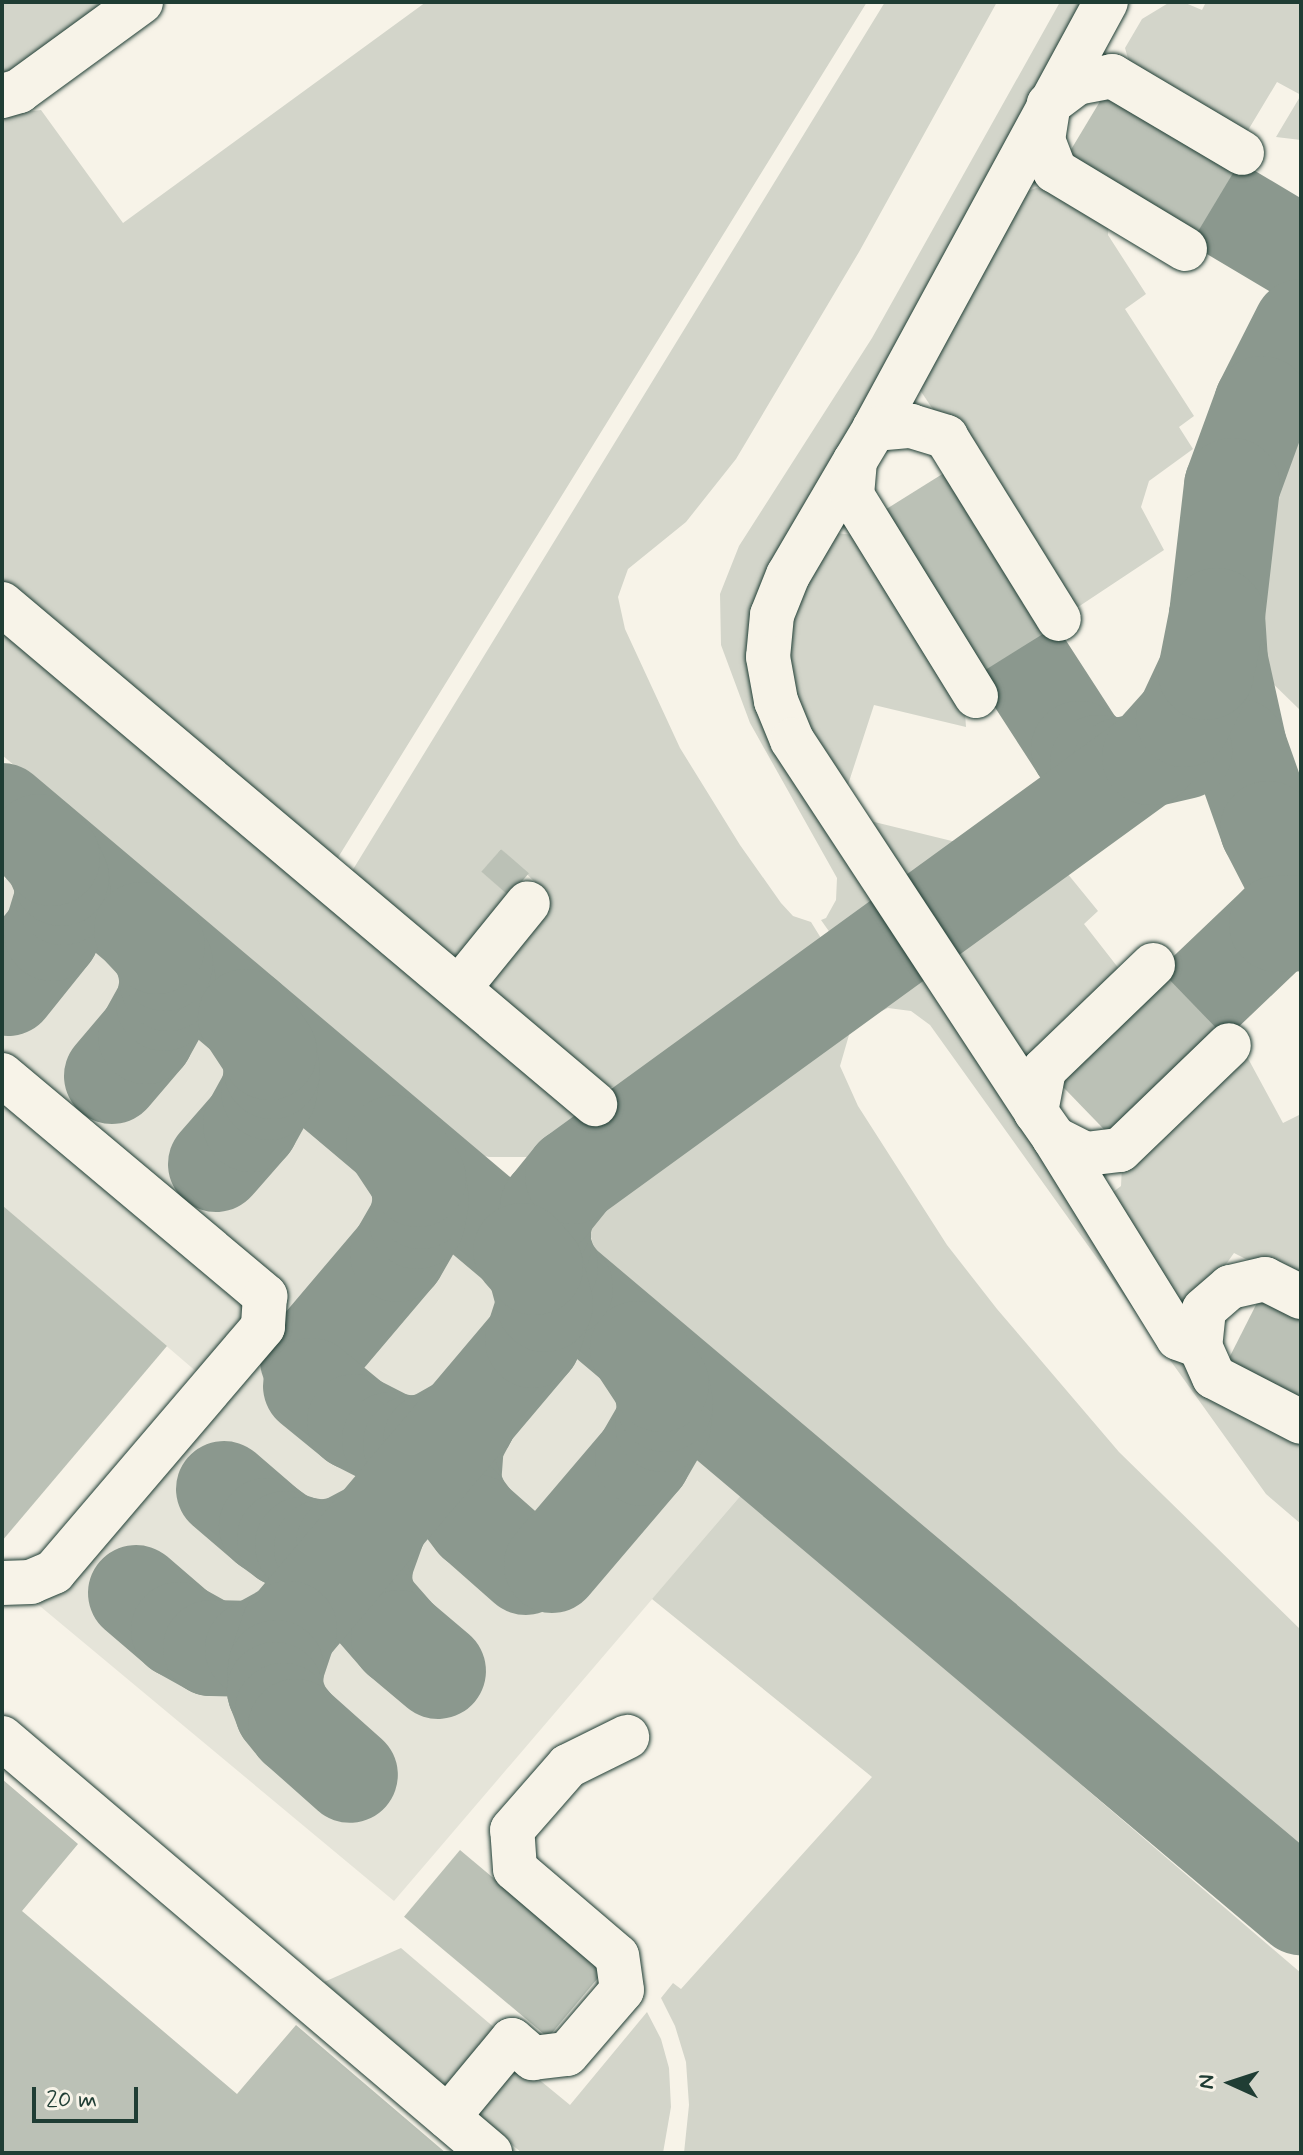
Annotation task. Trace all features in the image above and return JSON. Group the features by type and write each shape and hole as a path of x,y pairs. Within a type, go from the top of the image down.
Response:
{"lane":[{"path":"2,96 19,91 141,2"},
{"path":"1106,2 865,445 788,575 772,615 768,657 776,701 792,740 1045,1125 1178,1338 1200,1346"},
{"path":"1185,249 1055,171 1043,140 1049,104 1077,83 1112,76 1242,153"},
{"path":"865,445 911,426 946,437 1059,619"},
{"path":"865,445 852,495 976,696"},
{"path":"2,604 595,1104"},
{"path":"459,988 528,903"},
{"path":"1045,1125 1044,1070 1153,965"},
{"path":"1045,1125 1086,1154 1120,1150 1229,1045"},
{"path":"2,1075 265,1296 263,1327 54,1572 31,1582 2,1583"},
{"path":"1301,1297 1265,1279 1230,1287 1204,1310 1200,1346 1214,1377 1301,1422"},
{"path":"448,2117 512,2040 533,2058 567,2054 622,1990 617,1956 515,1869 512,1830 568,1766 627,1737"},
{"path":"2,1738 490,2153"}],"shaded area":[{"path":"2,2 119,2 2,84"},
{"path":"426,2 867,2 334,864 2,592 2,115 41,110 123,223"},
{"path":"885,2 997,2 859,252 736,459 686,522 628,569 618,597 625,629 680,748 740,845 781,903 793,916 811,922 824,943 621,1088 609,1087 477,983 542,889 501,849 482,872 510,896 460,967 349,876"},
{"path":"1060,2 1095,2 760,615 881,901 833,937 821,920 826,918 836,900 837,878 750,723 721,645 720,594 739,546 872,338"},
{"path":"1170,2 1183,2 1202,10 1206,2 1301,2 1301,95 1277,82 1244,137 1131,69 1125,48 1142,19"},
{"path":"1301,95 1301,140 1276,137"},
{"path":"1036,188 1052,190 1109,218 1108,235 1146,294 1125,309 1194,416 1179,427 1193,449 1149,481 1141,507 1164,550 1069,613 920,390 920,374 1020,194"},
{"path":"1301,412 1301,711 1265,676 1258,595 1261,556 1275,480"},
{"path":"834,533 856,535 965,713 966,727 874,705 843,800 806,740 780,657 798,577"},
{"path":"2,627 572,1104 576,1122 527,1157 489,1157 468,1152 2,755"},
{"path":"854,817 960,843 905,884"},
{"path":"1058,873 1067,873 1098,911 1084,924 1127,979 1020,1075 945,953"},
{"path":"9,875 742,1494 394,1901 17,1587 198,1373 2,1205 2,883"},
{"path":"928,965 1168,1345 1301,1436 1301,1524 1266,1494 930,1025 911,1011 888,1008 863,1020 857,1017"},
{"path":"843,1028 849,1035 840,1066 858,1106 947,1245 997,1309 1119,1452 1301,1630 1301,1852 597,1258 588,1227 597,1206"},
{"path":"1244,1051 1283,1123 1301,1114 1301,1287 1234,1253 1187,1319 1104,1199 1121,1186 1122,1165"},
{"path":"742,1494 1301,1973 1301,2153 684,2153 689,2105 686,2062 675,2026 661,1998 673,1983 681,1989 872,1777 652,1599"},
{"path":"401,1948 503,2035 453,2094 324,1982"},
{"path":"647,2012 661,2039 669,2068 671,2107 663,2153 522,2153 470,2110 514,2059 570,2105"}],"building":[{"path":"1108,88 1237,166 1193,239 1064,162"},
{"path":"952,468 1052,628 979,674 879,514"},
{"path":"501,849 529,873 509,896 481,872"},
{"path":"1163,973 1223,1035 1114,1140 1054,1078"},
{"path":"2,1205 167,1346 2,1541"},
{"path":"1263,1291 1301,1311 1301,1408 1224,1368"},
{"path":"2,1779 78,1844 22,1911 237,2094 296,2025 446,2153 2,2153"},
{"path":"460,1850 604,1971 548,2037 404,1917"}],"taxiway":[{"path":"1215,203 1301,254"},
{"path":"1301,327 1262,404 1232,486 1217,616 1220,661 1239,747 1268,829 1301,893"},
{"path":"565,1288 550,1267 543,1247 543,1226 548,1207 573,1176 1150,757 1184,719 1206,672 1217,616"},
{"path":"1015,650 1079,749 1098,763 1120,766 1184,751"},
{"path":"2,811 1301,1907"},
{"path":"8,988 52,933 63,897 61,878 52,858 38,842"},
{"path":"1193,1004 1277,924 1301,923"},
{"path":"112,1076 146,1036 164,1003 168,983 165,963 157,946 142,930"},
{"path":"216,1164 251,1124 269,1092 272,1071 269,1052 246,1017"},
{"path":"308,1360 398,1254 417,1221 421,1201 418,1179 394,1143"},
{"path":"136,1593 179,1630 211,1648 253,1649 289,1629 533,1340 545,1304 535,1267 521,1251"},
{"path":"552,1565 643,1458 663,1424 665,1404 661,1384 638,1349"},
{"path":"311,1386 355,1422 390,1440 411,1444 431,1441 468,1420"},
{"path":"468,1420 456,1443 453,1484 462,1505 475,1522 526,1567"},
{"path":"224,1489 285,1539 303,1545 322,1548 344,1544 379,1525"},
{"path":"379,1525 365,1564 364,1586 371,1606 399,1638 438,1671"},
{"path":"289,1629 276,1668 275,1690 283,1711 296,1727 350,1775"}]}
